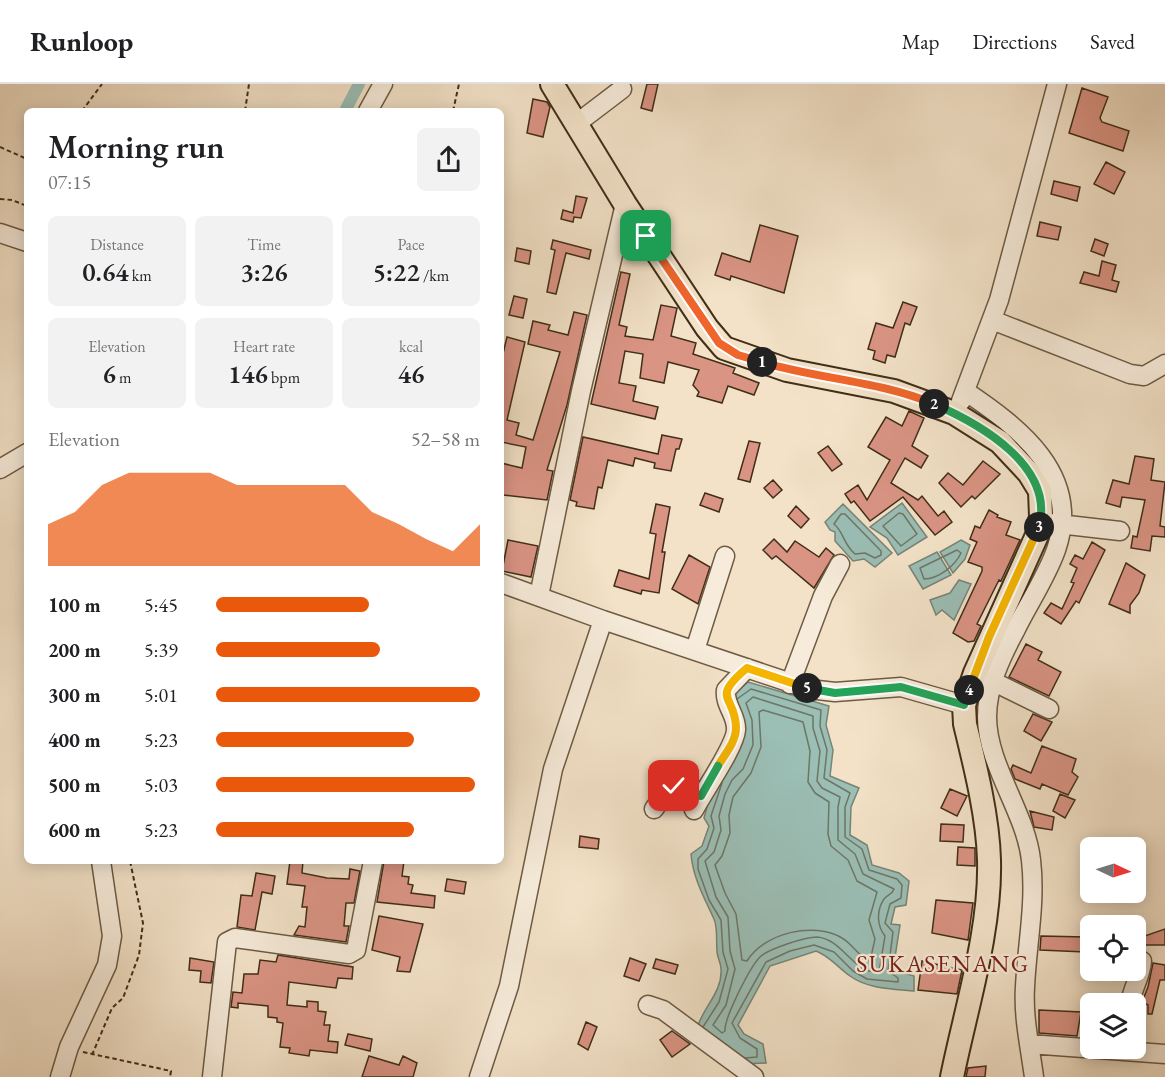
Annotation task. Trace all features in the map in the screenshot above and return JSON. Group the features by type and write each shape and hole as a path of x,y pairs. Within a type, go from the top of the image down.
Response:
{"main road":[{"path":"552,84 624,204 707,327 724,348 787,370 960,402 1029,473 1040,491 1052,523 984,677 964,705 964,724 988,848 989,884 978,953 952,1077"}],"street":[{"path":"370,108 383,84"},
{"path":"960,402 992,320 1057,84"},
{"path":"576,124 622,89"},
{"path":"538,596 581,391 624,204"},
{"path":"0,233 24,241"},
{"path":"992,320 1130,374 1147,375 1165,364"},
{"path":"0,469 24,455"},
{"path":"1052,523 1120,531"},
{"path":"694,650 725,556"},
{"path":"790,684 823,596 840,564"},
{"path":"504,584 694,650 740,675 835,693 901,687 964,705"},
{"path":"479,1077 509,986 553,769 603,620"},
{"path":"654,808 670,786 697,803 735,735 734,717 725,694 740,675"},
{"path":"984,677 1049,709"},
{"path":"984,677 988,729 1031,859 1032,920 1024,1004 1034,1077"},
{"path":"60,1077 69,1047 107,965 112,936 101,864"},
{"path":"212,1077 227,942 235,938 349,954 357,950 372,864"},
{"path":"648,1005 663,1010 754,1077"},
{"path":"1029,1044 1080,1047"},
{"path":"1146,1052 1165,1054"}],"path":[{"path":"84,108 102,84"},
{"path":"245,108 249,84"},
{"path":"454,108 459,84"},
{"path":"0,147 24,158"},
{"path":"0,200 12,200 24,205"},
{"path":"92,1055 112,1008 123,998 140,955 143,923 131,864"},
{"path":"69,1047 92,1055 171,1071 170,1077"}],"water":[{"path":"902,503 927,537 898,555 887,538 870,527"},
{"path":"843,504 892,553 875,567 864,559 853,561 835,541 835,532 830,530 825,522"},
{"path":"961,540 970,545 965,559 953,573 940,552"},
{"path":"937,552 951,575 923,589 909,566"},
{"path":"959,580 971,584 954,620 942,610 936,615 930,600 950,593"},
{"path":"748,682 829,706 826,725 833,750 830,776 859,788 851,807 850,835 867,845 872,865 899,873 909,881 906,905 895,907 891,924 900,925 893,970 914,976 914,991 864,984 816,951 770,966 738,1025 744,1034 763,1044 766,1063 744,1064 696,1032 715,994 721,978 721,969 717,953 715,923 697,879 691,854 702,846 709,826 704,818 712,789 732,762 729,698"}],"building":[{"path":"647,84 658,84 652,111 641,108"},
{"path":"1082,88 1108,97 1100,118 1102,122 1129,131 1123,151 1069,133"},
{"path":"533,99 547,102 550,107 543,137 527,133"},
{"path":"1106,162 1125,172 1114,194 1094,184"},
{"path":"1054,181 1080,187 1077,201 1051,194"},
{"path":"576,196 587,198 581,218 574,217 573,222 561,219 563,210 573,213"},
{"path":"1040,222 1061,227 1058,240 1037,236"},
{"path":"760,225 798,236 784,293 731,276 730,280 715,275 722,253 750,262"},
{"path":"1095,239 1108,244 1104,256 1091,251"},
{"path":"553,240 591,250 589,259 566,253 556,294 547,292 555,250 551,249"},
{"path":"517,248 531,251 529,264 515,261"},
{"path":"1102,261 1116,265 1112,280 1119,282 1116,292 1080,283 1084,272 1099,276"},
{"path":"621,272 630,274 619,325 627,327 625,336 653,340 661,305 677,308 671,336 696,343 693,354 735,368 733,373 759,383 754,395 728,386 722,403 697,396 699,392 693,385 699,370 668,362 664,383 640,378 643,354 625,351 619,383 636,386 633,401 658,407 655,419 591,404"},
{"path":"514,296 527,299 523,318 509,315"},
{"path":"903,302 917,307 910,325 905,323 895,357 887,355 885,363 873,359 875,351 868,349 876,323 893,328"},
{"path":"574,312 587,315 567,405 547,470 553,471 547,500 504,495 504,464 522,468 526,447 504,443 504,350 507,337 525,342 507,420 519,423 516,435 533,440 560,352 528,344 533,321 550,325 548,330 568,335"},
{"path":"909,411 924,418 912,446 928,456 921,468 905,458 891,483 918,500 922,496 938,516 944,511 952,522 935,535 903,497 870,521 854,501 851,503 845,494 858,485 867,500 890,460 868,447 886,417 902,426"},
{"path":"662,435 682,439 679,449 676,449 671,471 654,468 655,463 635,458 633,466 608,460 602,488 598,487 594,509 576,506 577,502 570,500 583,437 658,454"},
{"path":"749,441 760,443 750,482 738,479"},
{"path":"828,446 842,464 832,471 818,453"},
{"path":"1135,456 1154,459 1151,480 1165,482 1160,526 1165,527 1165,537 1152,536 1150,551 1131,548 1133,536 1137,537 1145,500 1122,497 1120,507 1106,503 1113,480 1129,484"},
{"path":"983,461 1000,474 975,499 972,496 961,507 939,483 948,473 963,485"},
{"path":"773,480 782,490 773,498 764,488"},
{"path":"705,493 723,499 719,512 700,505"},
{"path":"656,504 670,507 662,552 665,552 659,593 642,590 641,594 614,586 619,570 649,579 656,534 650,533"},
{"path":"796,506 809,519 801,528 788,516"},
{"path":"989,510 998,515 997,517 1011,522 1006,535 1020,540 977,624 981,626 974,641 968,642 953,633 982,571 982,567 968,562 977,542 970,539 975,526 980,528"},
{"path":"774,539 787,552 795,541 819,557 826,548 834,555 814,588 776,556 772,559 763,550"},
{"path":"508,540 538,546 531,577 504,571"},
{"path":"1092,542 1105,550 1079,603 1076,601 1061,624 1044,613 1051,603 1062,609 1074,583 1071,582 1077,568 1070,564 1075,555 1083,559"},
{"path":"689,555 710,567 698,604 672,589"},
{"path":"1126,563 1145,575 1139,593 1130,605 1130,613 1109,604"},
{"path":"1026,644 1042,652 1038,660 1061,672 1049,696 1009,677"},
{"path":"1033,714 1052,722 1041,741 1024,731"},
{"path":"1042,746 1076,759 1072,772 1078,777 1068,795 1042,784 1040,789 1015,779 1011,769 1013,765 1031,773"},
{"path":"950,789 967,796 957,816 941,808"},
{"path":"1060,794 1075,800 1065,818 1053,811"},
{"path":"1030,811 1054,817 1052,830 1034,827"},
{"path":"941,824 964,825 963,842 940,841"},
{"path":"580,836 599,839 598,849 579,847"},
{"path":"958,847 975,848 975,866 957,865"},
{"path":"290,864 303,864 302,873 327,878 349,879 350,869 360,871 354,903 346,903 344,926 349,926 346,942 294,935 299,926 305,927 307,907 302,907 305,886 287,884"},
{"path":"383,864 404,864 402,876 409,877 408,884 413,885 411,893 435,896 434,908 377,902"},
{"path":"256,873 275,876 272,894 262,892 255,930 237,927 241,895 252,896"},
{"path":"447,879 466,882 464,894 445,891"},
{"path":"936,900 973,903 968,940 932,933"},
{"path":"379,916 423,924 410,972 397,971 400,957 372,950"},
{"path":"1165,929 1165,945 1146,945 1146,936"},
{"path":"1041,936 1080,937 1080,952 1040,950"},
{"path":"278,955 353,967 352,979 338,978 336,988 289,982 287,1005 307,1007 307,1001 318,1002 318,1011 326,1012 324,1025 330,1025 328,1041 338,1042 337,1053 310,1050 309,1056 289,1053 290,1048 280,1047 283,1023 277,1022 277,1018 268,1017 268,1006 238,1003 238,1008 231,1007 233,992 242,993 244,974 258,974 260,960 276,962"},
{"path":"190,958 214,962 211,983 200,982 201,971 189,970"},
{"path":"630,958 646,964 639,981 624,976"},
{"path":"656,959 678,965 675,974 653,968"},
{"path":"922,961 962,970 957,994 918,990"},
{"path":"1153,963 1165,965 1165,980 1160,980 1152,1014 1148,1014 1146,1004"},
{"path":"1039,1010 1080,1012 1077,1036 1039,1033"},
{"path":"586,1022 597,1027 588,1050 578,1044"},
{"path":"672,1031 690,1044 672,1057 660,1040"},
{"path":"348,1034 372,1039 370,1051 345,1045"},
{"path":"369,1056 399,1065 403,1056 417,1063 413,1077 362,1077"},
{"path":"986,1066 985,1077 966,1077 968,1068"}],"waterway":[{"path":"347,108 359,84"}],"district":[{"name":"SUKASENANG","path":"943,964"}],"route":[{"path":"646,236 707,327 724,348 738,355 787,370 894,391 954,413 1000,442 1019,460 1037,485 1041,497 1041,523 1038,533 989,637 964,705 933,694 901,687 885,686 835,693 809,689 747,668 726,690 726,699 734,717 735,735 701,796 674,786"}]}
